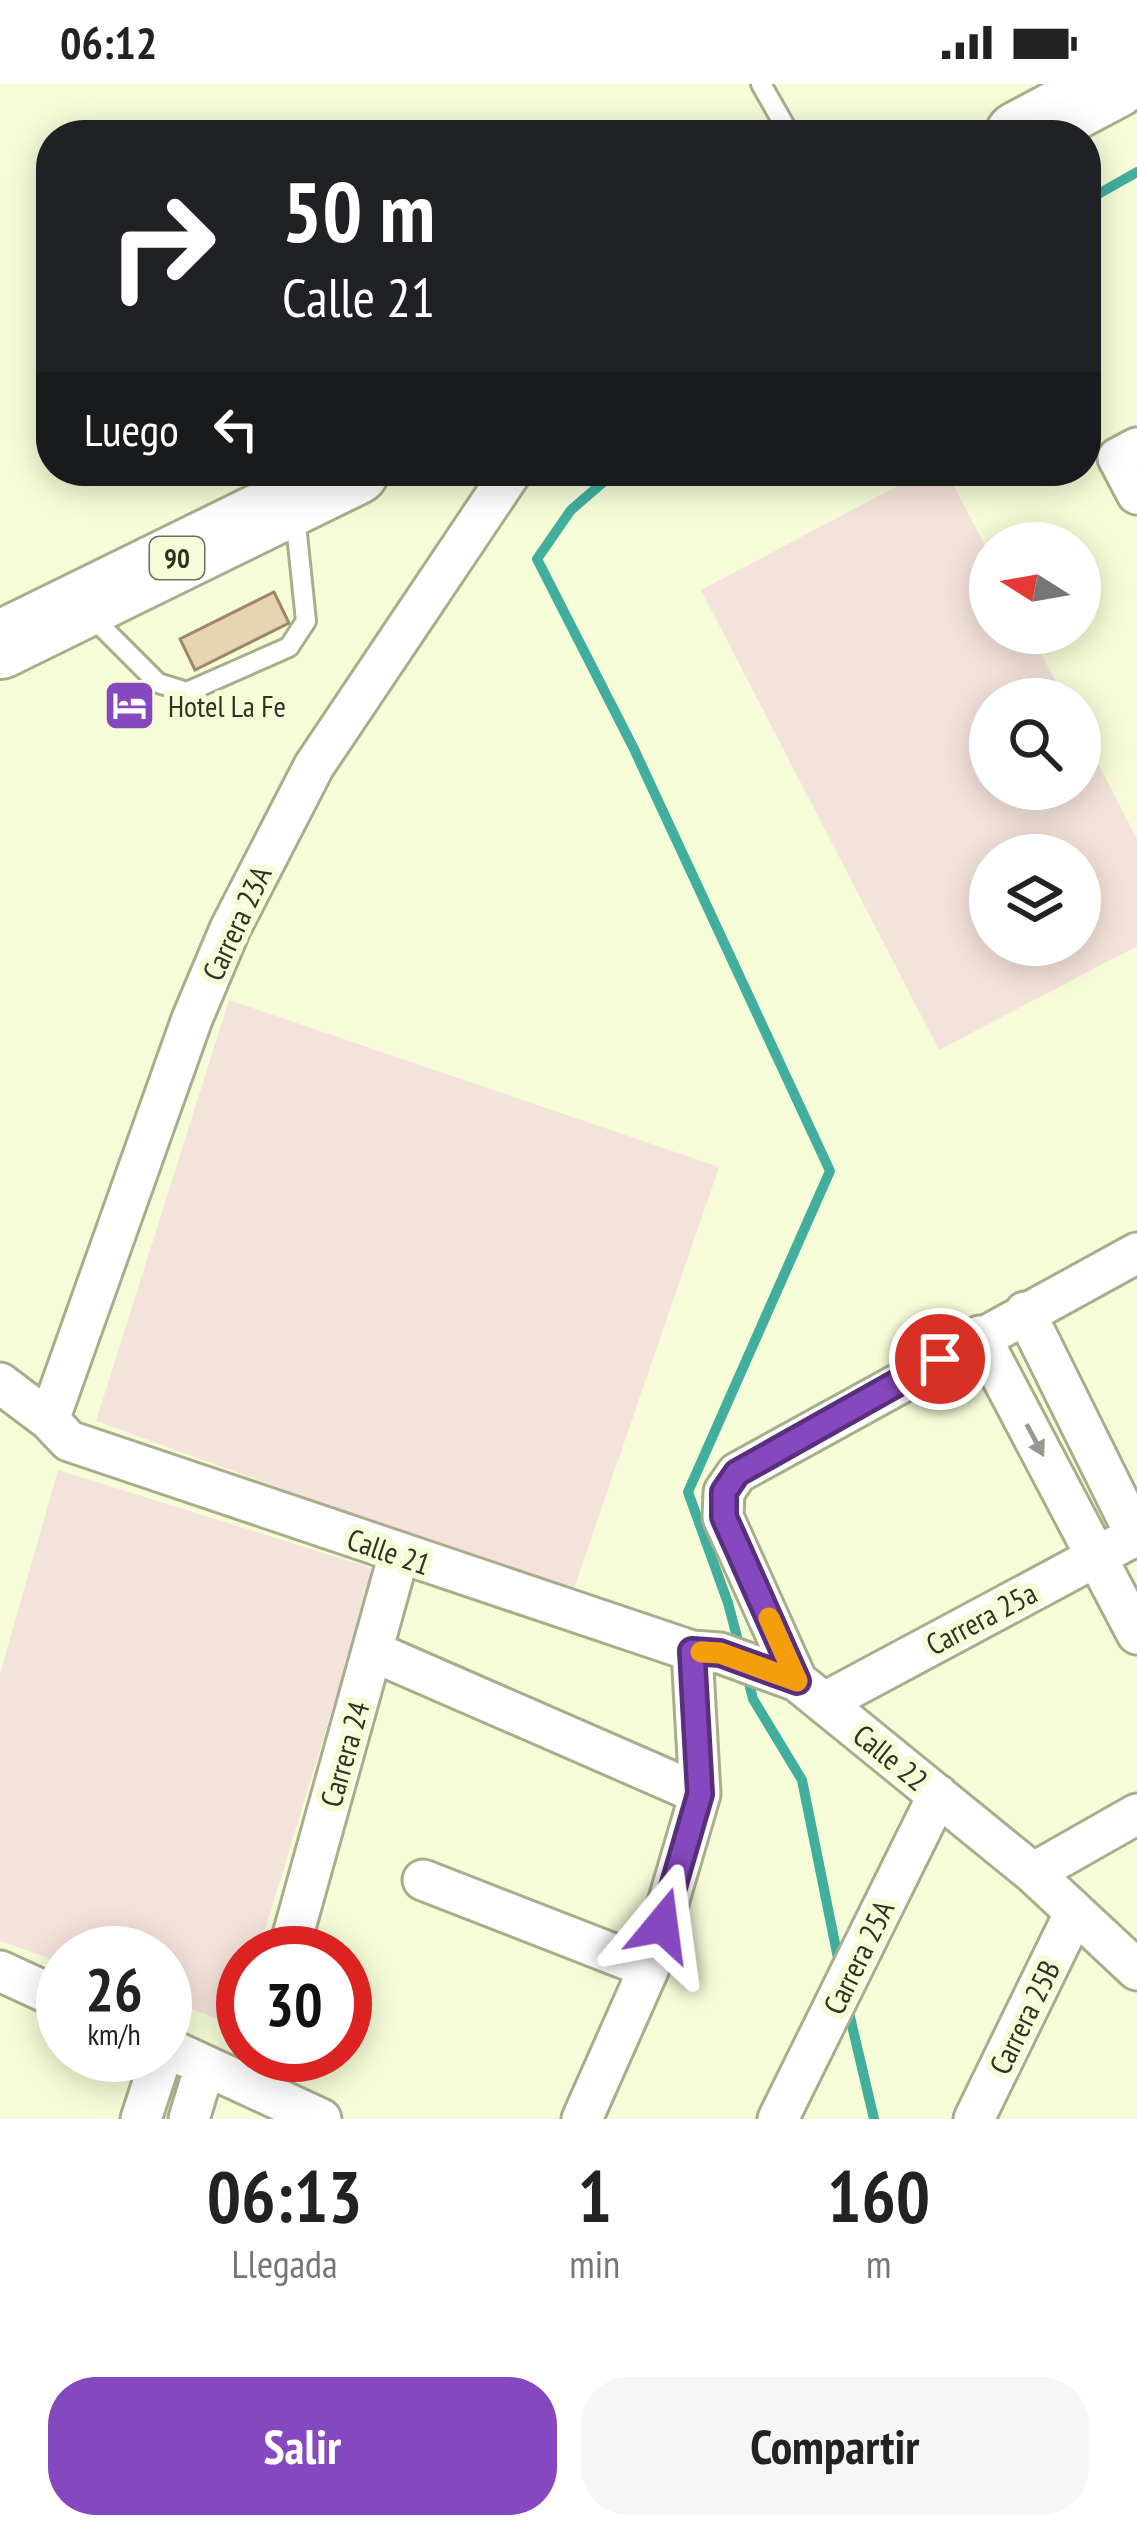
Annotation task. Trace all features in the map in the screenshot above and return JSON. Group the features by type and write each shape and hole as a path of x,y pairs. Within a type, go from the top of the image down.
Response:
{"highway":[{"path":"1047,120 1115,84"},
{"name":"90","path":"0,645 325,486"}],"street":[{"path":"1137,448 1118,458 1137,494"},
{"name":"Carrera 23A","path":"49,1420 193,1018 230,928 314,766 502,486"},
{"path":"1137,1253 980,1336 1137,1634"},
{"path":"1025,1312 1137,1536"},
{"name":"Calle 22","path":"980,1336 737,1473 724,1492 724,1517 794,1684 1033,1873 1137,1970"},
{"name":"Calle 21","path":"0,1383 49,1420 69,1442 794,1684"},
{"name":"Carrera 25a","path":"794,1684 1137,1536"},
{"name":"Carrera 24","path":"296,1926 399,1555"},
{"path":"372,1651 700,1794"},
{"path":"582,2119 649,1968 700,1794 706,1652"},
{"name":"Carrera 25A","path":"778,2119 938,1795"},
{"path":"1033,1873 1137,1814"},
{"path":"423,1880 649,1968"},
{"name":"Carrera 25B","path":"974,2119 1074,1914"},
{"path":"0,1971 36,1988"},
{"path":"192,2061 216,2067"},
{"path":"189,2119 206,2066"},
{"path":"141,2119 153,2082"},
{"path":"270,2082 321,2119"}],"lane":[{"path":"761,84 781,120"},
{"path":"79,604 158,683 187,692 289,647 306,621 293,502"}],"shaded area":[{"path":"898,486 954,486 973,522 969,522 969,654 1041,654 1054,678 969,678 969,810 1101,810 1101,770 1137,839 1137,946 1101,965 1101,834 969,834 969,966 1099,966 939,1050 701,590"},
{"path":"229,1000 719,1167 572,1594 96,1421"},
{"path":"58,1470 375,1569 266,1926 216,1926 216,2018 192,2010 192,1926 36,1926 36,1954 0,1941 0,1674"}],"building":[{"path":"274,592 289,623 195,670 180,639"}],"waterway":[{"path":"1101,192 1137,172"},
{"path":"599,486 571,510 537,559 634,749 830,1171 688,1492 741,1652"},
{"path":"747,1675 753,1699 802,1780 840,1968"},
{"path":"847,2004 874,2119"}],"slow traffic":[{"path":"701,1652 720,1653 797,1681 769,1618"}],"place":[{"name":"Hotel La Fe","path":"129,705"}],"route":[{"path":"662,1925 700,1794 692,1651 720,1653 797,1681 724,1517 724,1492 737,1473 940,1359"}]}
